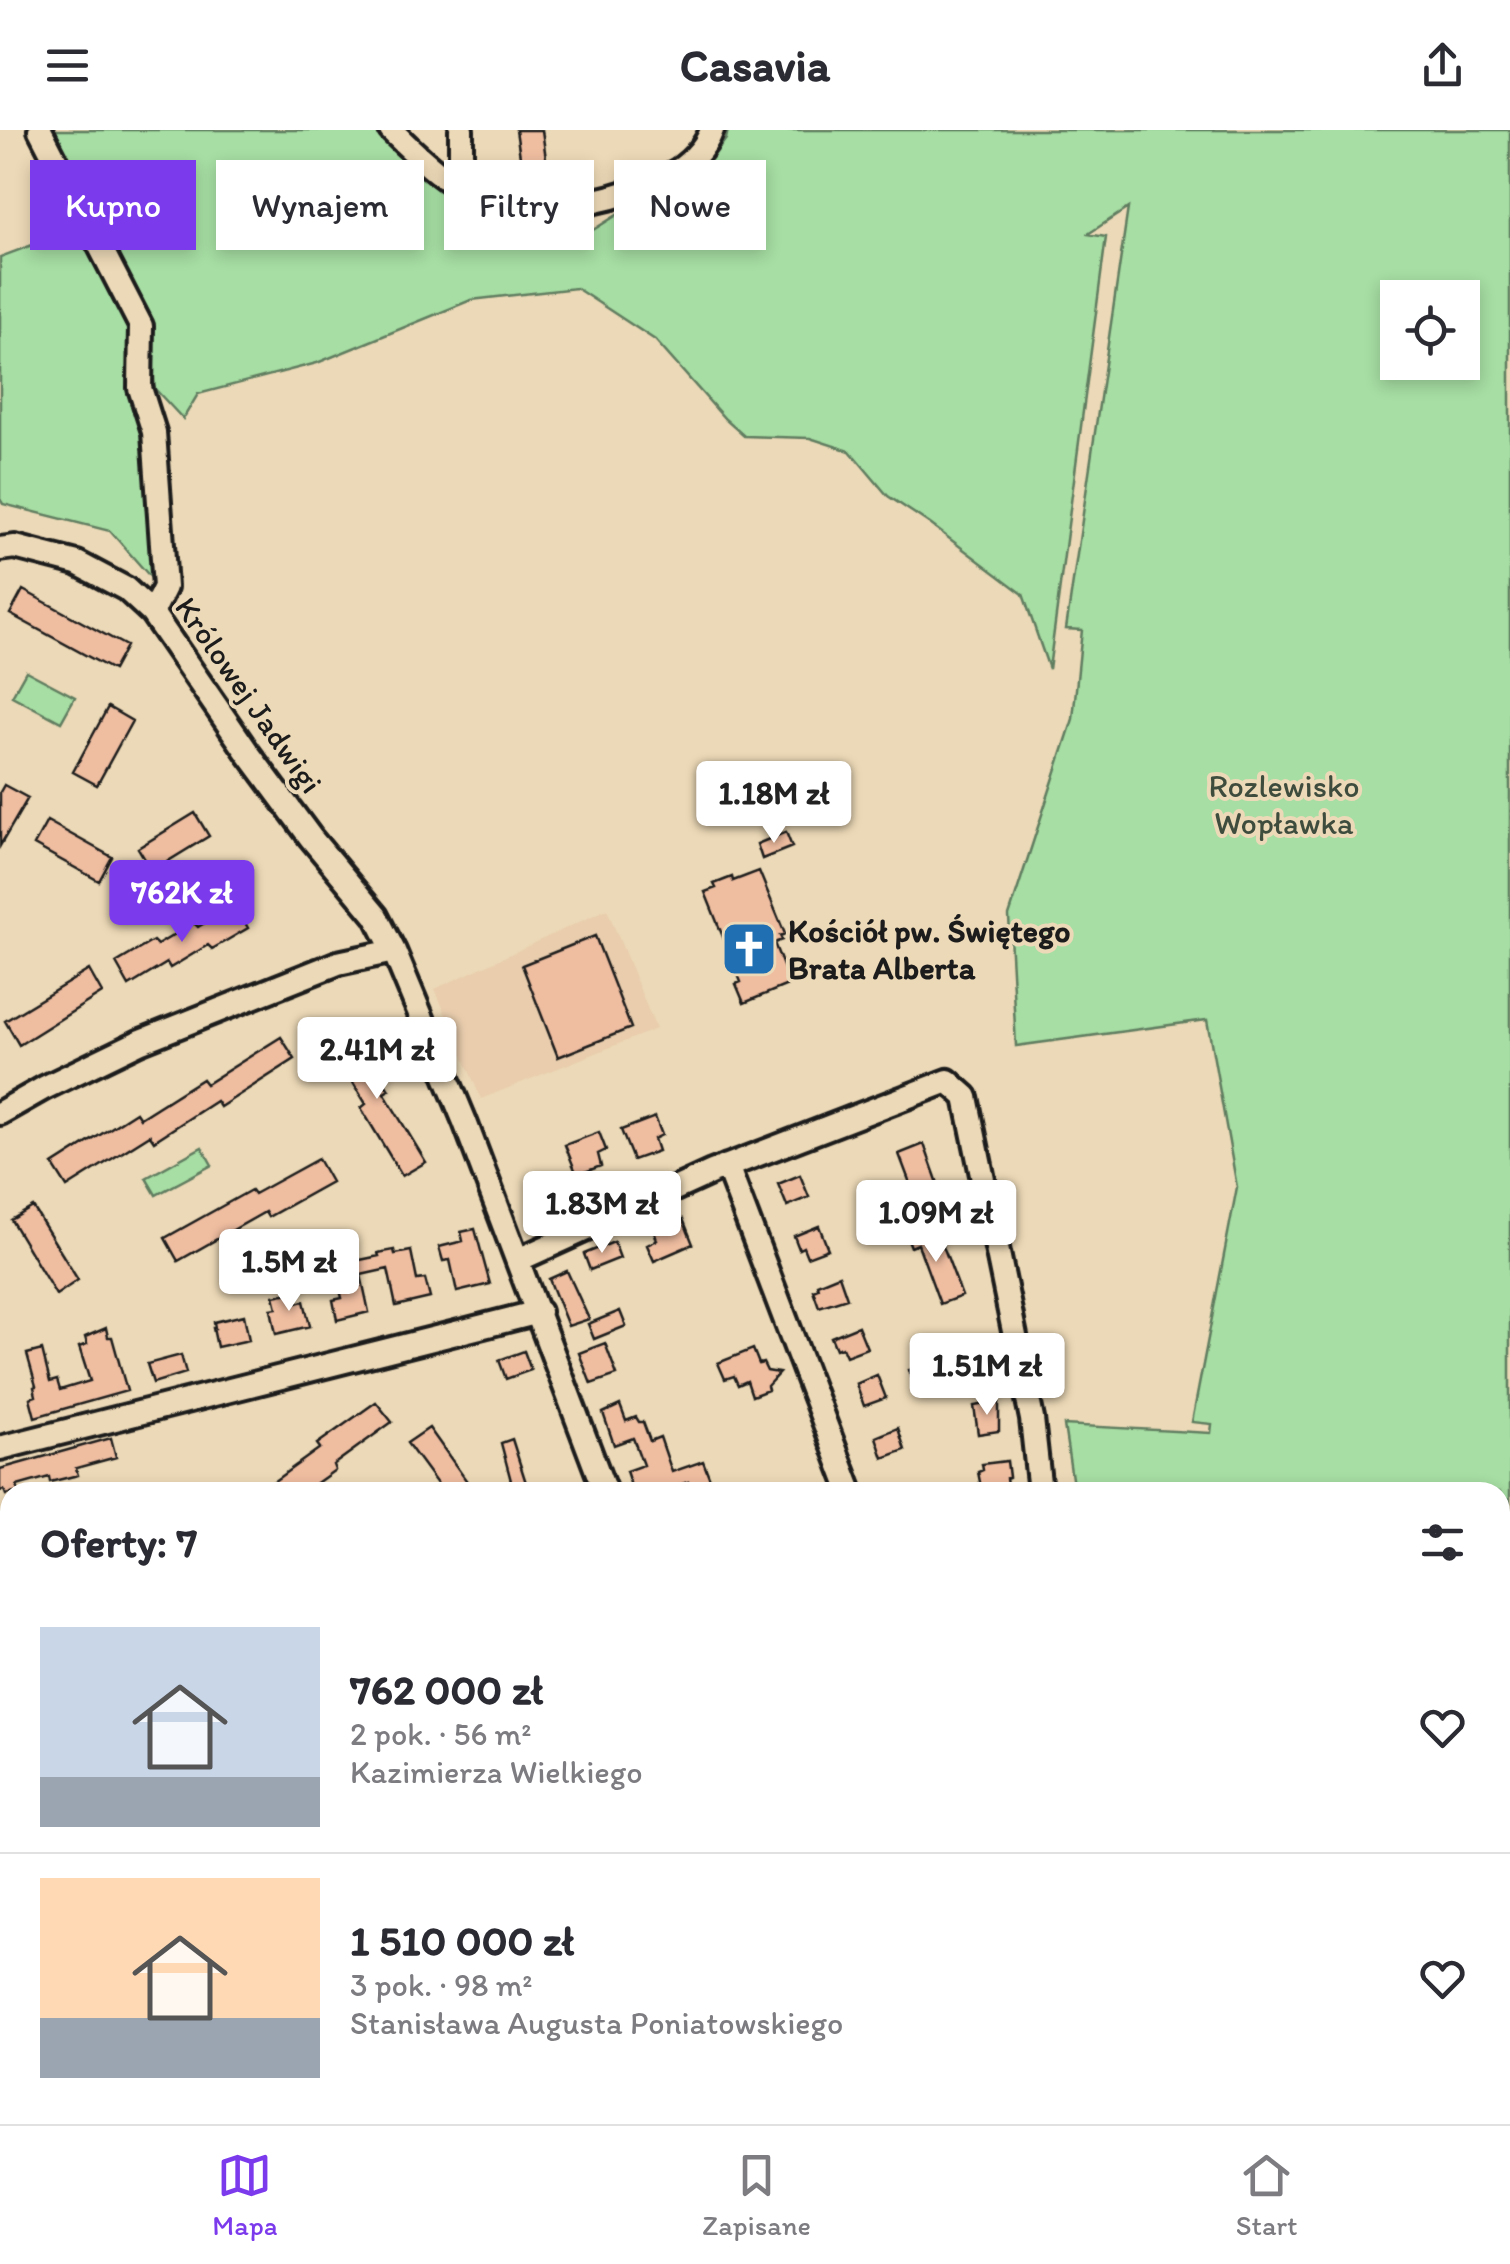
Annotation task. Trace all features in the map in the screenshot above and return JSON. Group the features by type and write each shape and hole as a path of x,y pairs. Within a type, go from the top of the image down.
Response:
{"street":[{"path":"40,130 141,326 140,388 154,432 165,586 152,613"},
{"path":"391,130 444,176"},
{"path":"461,130 462,160"},
{"path":"594,200 649,185 679,170 703,147 712,130"},
{"name":"Królowej Jadwigi","path":"0,549 15,547 77,563 126,589 152,613 248,754 376,916 464,1118 601,1482"},
{"path":"1,1108 139,1042 338,964 394,951"},
{"path":"518,1260 727,1166 948,1081 966,1097 1032,1420 1039,1482"},
{"path":"727,1166 847,1482"},
{"path":"0,1448 539,1312"}],"shaded area":[{"path":"607,909 656,1029 481,1099 435,989"}],"green space":[{"name":"Rozlewisko Wopławka","path":"50,130 379,130 415,160 216,160 216,250 424,250 424,168 444,185 444,250 594,250 594,229 614,217 614,250 766,250 766,160 711,160 728,130 1510,130 1510,1482 1073,1482 1064,1425 1211,1433 1212,1424 1192,1422 1237,1187 1207,1020 1016,1046 1009,916 1073,719 1082,630 1066,629 1128,208 1088,234 1106,237 1049,669 1023,594 888,496 850,451 810,438 744,436 655,340 576,288 471,300 317,363 198,394 183,419 155,389 148,322 111,250 196,250 196,160 65,160"},
{"path":"30,246 30,250 92,250 133,328 160,573 153,580 110,531 3,504 0,499 0,257"},
{"path":"26,671 75,697 61,722 12,696"},
{"path":"202,1147 212,1165 156,1195 146,1178"}],"building":[{"path":"516,130 542,130 546,160 520,160"},
{"path":"23,590 126,646 113,670 10,614"},
{"path":"108,707 132,721 97,785 73,772"},
{"path":"4,785 28,798 0,846 0,792"},
{"path":"195,813 209,836 152,871 138,848"},
{"path":"47,821 112,857 99,881 34,845"},
{"path":"786,832 792,847 762,859 757,844"},
{"name":"Kościół pw. Świętego Brata Alberta","path":"759,871 785,934 774,943 790,984 744,1003 736,984 741,982 705,892 732,877 733,881"},
{"path":"235,905 248,928 212,949 208,945 170,968 167,963 129,986 116,963 194,923 198,927"},
{"path":"595,936 631,1028 558,1057 522,965"},
{"path":"89,970 102,993 19,1045 5,1021"},
{"path":"351,1028 426,1162 402,1176 361,1108 366,1104 328,1041"},
{"path":"281,1037 295,1059 220,1107 216,1101 154,1141 150,1135 67,1187 53,1165 136,1112 140,1118 202,1079 206,1084"},
{"path":"655,1117 662,1135 654,1139 658,1151 633,1160 621,1130"},
{"path":"599,1132 606,1150 598,1154 601,1166 577,1175 565,1145"},
{"path":"924,1144 940,1189 916,1199 899,1154"},
{"path":"318,1159 331,1182 268,1217 265,1212 178,1261 165,1238 251,1190 254,1194"},
{"path":"800,1175 809,1197 787,1206 778,1184"},
{"path":"873,1188 884,1207 880,1209 887,1226 874,1231 861,1193"},
{"path":"33,1207 78,1280 56,1295 11,1220"},
{"path":"683,1219 693,1244 654,1261 647,1245 657,1240 654,1231"},
{"path":"819,1226 828,1249 807,1257 794,1236"},
{"path":"926,1226 935,1247 942,1245 962,1296 940,1304 918,1244 911,1247 906,1234"},
{"path":"475,1229 490,1284 457,1292 450,1260 443,1261 439,1247 463,1241 461,1232"},
{"path":"614,1242 620,1258 590,1270 584,1254"},
{"path":"394,1250 395,1254 411,1251 417,1280 425,1279 430,1298 396,1306 388,1269 361,1275 369,1312 337,1320 333,1300 342,1298 338,1282 345,1281 341,1264"},
{"path":"567,1271 589,1319 568,1326 549,1279"},
{"path":"839,1275 847,1298 819,1307 813,1290 818,1288 817,1284"},
{"path":"294,1292 297,1303 304,1301 310,1326 276,1334 271,1309 277,1308 274,1296"},
{"path":"620,1311 626,1326 594,1339 588,1324"},
{"path":"244,1315 249,1340 217,1347 214,1322"},
{"path":"858,1326 867,1348 846,1356 842,1347 836,1349 831,1337"},
{"path":"106,1328 127,1391 35,1417 30,1398 36,1396 36,1386 27,1354 42,1350 50,1382 57,1380 60,1390 90,1381 79,1347 87,1344 85,1337"},
{"path":"605,1343 617,1375 591,1384 579,1353"},
{"path":"991,1343 992,1370 969,1374 960,1347"},
{"path":"753,1349 759,1364 763,1363 767,1371 779,1373 767,1386 768,1390 752,1396 747,1381 738,1385 734,1376 725,1379 718,1363"},
{"path":"524,1351 531,1370 506,1379 499,1360"},
{"path":"181,1355 186,1373 153,1383 147,1364"},
{"path":"936,1361 945,1388 919,1398 909,1370"},
{"path":"877,1375 886,1398 864,1406 856,1384"},
{"path":"376,1402 392,1422 333,1465 335,1470 318,1482 273,1482 320,1448 317,1444"},
{"path":"999,1402 999,1431 978,1434 974,1406"},
{"path":"620,1405 626,1421 636,1417 643,1422 650,1441 660,1437 672,1472 703,1461 711,1482 630,1482 626,1471 643,1465 633,1438 614,1445 603,1413"},
{"path":"429,1428 467,1482 436,1482 407,1443"},
{"path":"898,1428 905,1450 883,1458 876,1437"},
{"path":"111,1438 116,1457 76,1468 78,1475 50,1482 49,1477 31,1482 0,1482 0,1469"},
{"path":"512,1439 526,1482 511,1482 501,1443"},
{"path":"1007,1461 1007,1482 980,1482 978,1472 983,1470 982,1464"}],"place":[{"name":"Kościół pw. Świętego Brata Alberta","path":"749,949"}]}
